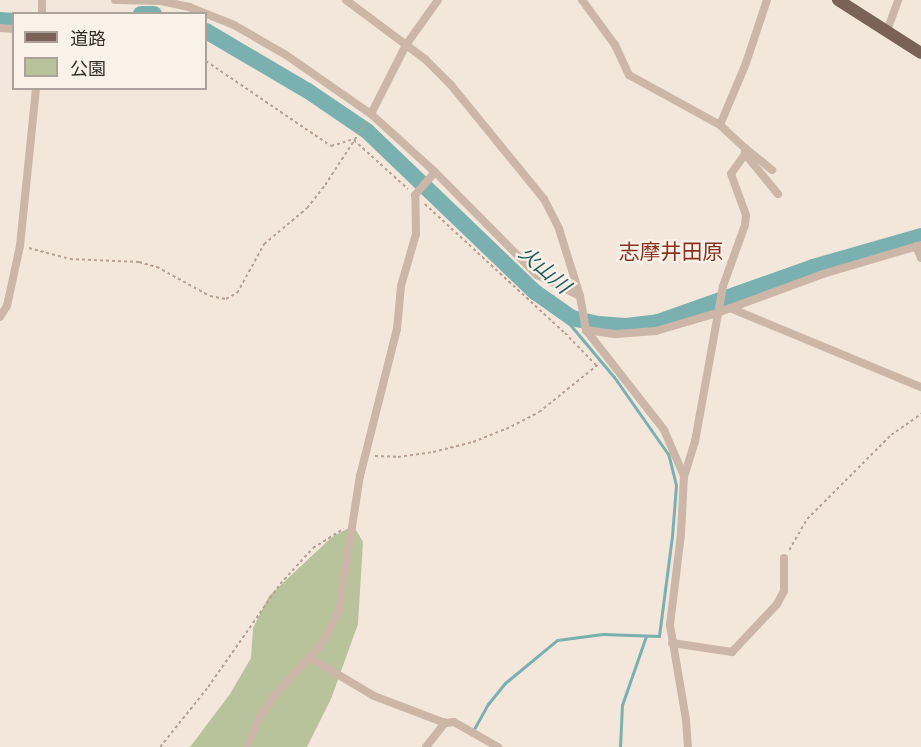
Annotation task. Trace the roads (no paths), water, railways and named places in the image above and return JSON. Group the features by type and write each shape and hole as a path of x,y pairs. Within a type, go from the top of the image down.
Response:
{"main road":[{"path":"838,0 921,53"}],"street":[{"path":"115,0 161,1 204,12"},
{"path":"346,0 425,59 451,85 544,199 560,229 580,296 586,330 664,430 684,476"},
{"path":"370,116 406,45 438,0"},
{"path":"582,0 615,45 629,75 720,125 745,151 778,194"},
{"path":"720,125 746,63 767,0"},
{"path":"887,31 898,0"},
{"path":"207,13 286,55 370,116 537,275 580,296"},
{"path":"0,316 9,298 20,246 36,90"},
{"path":"745,151 772,170"},
{"path":"688,747 686,720 670,625 681,534 684,476 695,441 723,286 745,225 746,215 732,174 745,151"},
{"path":"247,747 260,717 273,698 323,642 339,611 344,591 351,525 365,456 397,329 401,286 416,234 416,193 433,174"},
{"path":"586,330 616,334 656,331 730,308 823,274 919,246 921,258"},
{"path":"730,308 921,387"},
{"path":"672,643 732,652 777,604 784,591 784,558"},
{"path":"310,658 364,691 445,723 454,722 498,747"},
{"path":"426,747 445,723"}],"waterway":[{"name":"火山川","path":"0,20 12,21"},
{"name":"火山川","path":"207,32 308,91 367,131 535,292 572,318 598,324 626,326 658,322 813,267 921,236"},
{"path":"474,729 488,704 505,683 557,640 603,634 659,636 676,485 668,454 614,377 556,308"},
{"path":"620,747 622,705 646,636"}],"district":[{"name":"志摩井田原","path":"671,251"}]}
